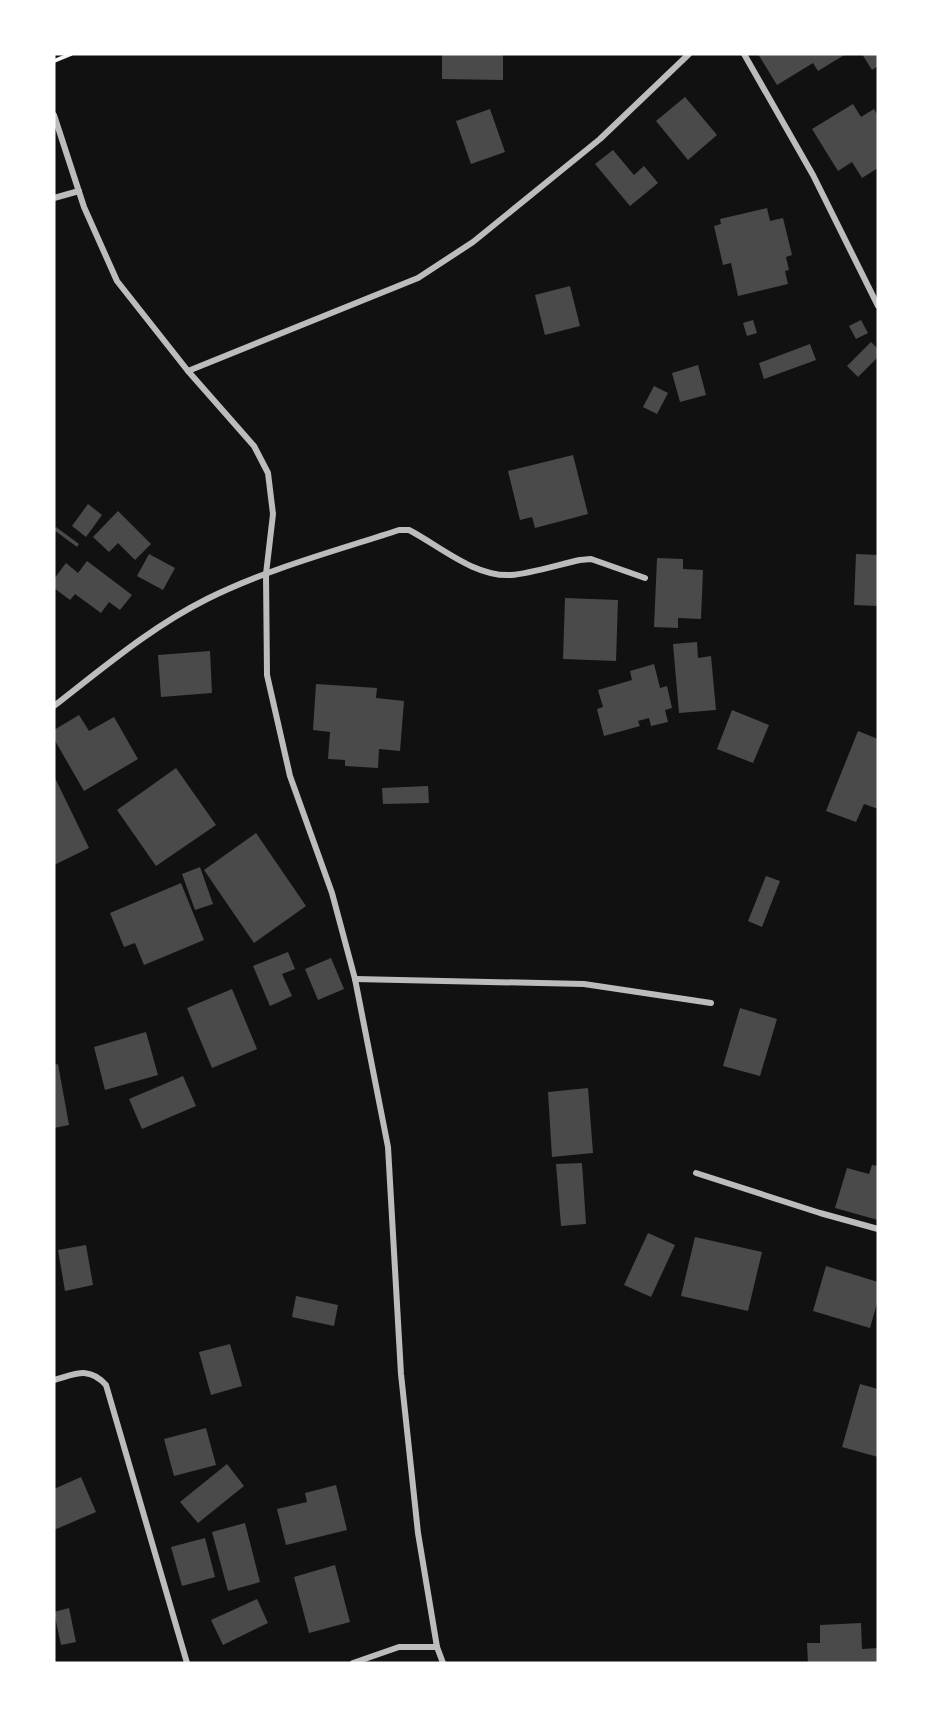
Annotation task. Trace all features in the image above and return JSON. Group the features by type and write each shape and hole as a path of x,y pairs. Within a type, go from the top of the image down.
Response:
{"street":[{"path":"188,371 418,278 473,242 600,139 689,54"},
{"path":"744,54 813,175 878,306"},
{"path":"54,115 84,207 117,281 188,371 254,446 268,473 273,514 266,574 267,675 290,777 332,893 355,978 388,1147 401,1374 418,1533 437,1647 443,1663"},
{"path":"54,198 79,191"},
{"path":"54,706 153,630 207,599 266,574 399,530 409,530 472,566 491,572 511,575 591,559 645,578"},
{"path":"355,978 584,984 711,1003"},
{"path":"696,1173 878,1229"},
{"path":"54,1380 82,1372 98,1376 106,1385 186,1663"},
{"path":"353,1663 399,1647 437,1647"}],"path":[{"path":"54,61 71,54"}],"building":[{"path":"442,54 503,54 503,80 442,79"},
{"path":"758,54 846,54 818,71 813,63 777,85"},
{"path":"862,54 878,54 878,66 872,70"},
{"path":"685,97 717,135 688,160 656,121"},
{"path":"853,104 861,117 874,109 878,116 878,168 862,178 852,162 838,171 812,129"},
{"path":"490,109 505,152 471,164 456,121"},
{"path":"613,150 634,175 644,166 658,183 630,206 595,164"},
{"path":"767,208 770,221 783,218 792,255 786,257 789,270 785,271 788,284 738,296 731,263 723,265 714,226 721,224 720,219"},
{"path":"570,286 580,326 545,335 535,295"},
{"path":"753,320 757,333 747,336 743,323"},
{"path":"861,320 868,333 856,339 849,326"},
{"path":"871,342 878,349 878,357 858,377 847,366"},
{"path":"810,344 816,360 764,379 759,363"},
{"path":"698,365 706,395 680,402 672,373"},
{"path":"654,386 668,393 657,414 643,407"},
{"path":"573,455 588,514 535,528 532,517 520,520 508,471"},
{"path":"88,504 102,515 86,537 72,526"},
{"path":"118,511 151,544 135,560 118,543 109,552 93,537"},
{"path":"56,527 79,544 77,547 54,530"},
{"path":"149,554 175,568 163,590 137,576"},
{"path":"856,554 878,555 878,606 854,605"},
{"path":"657,558 683,559 683,569 703,570 701,619 678,618 678,628 654,627"},
{"path":"87,561 132,595 120,610 109,602 101,613 75,594 70,600 54,588 54,579 66,563 78,573"},
{"path":"565,598 618,600 616,661 563,659"},
{"path":"697,642 698,658 711,656 716,710 679,713 673,644"},
{"path":"210,651 212,693 161,697 158,655"},
{"path":"654,664 660,688 667,686 672,708 665,710 668,722 651,726 649,718 638,721 640,726 604,736 597,709 603,707 598,690 632,680 630,671"},
{"path":"316,684 377,688 376,698 404,701 400,751 379,749 378,768 345,766 345,760 328,759 330,732 313,730"},
{"path":"732,710 769,725 753,763 717,749"},
{"path":"79,715 89,731 114,717 138,759 84,791 54,739 54,730"},
{"path":"858,731 878,739 878,809 864,804 856,822 826,811"},
{"path":"176,768 216,825 156,866 117,810"},
{"path":"54,776 89,848 54,865"},
{"path":"428,786 429,803 383,804 382,788"},
{"path":"256,833 306,906 254,943 204,870"},
{"path":"200,867 213,904 195,910 182,874"},
{"path":"766,876 780,881 762,927 748,921"},
{"path":"181,883 204,940 144,965 135,943 124,947 110,913"},
{"path":"288,952 295,969 282,974 292,996 270,1006 253,966"},
{"path":"331,958 344,989 318,1000 305,969"},
{"path":"232,989 257,1049 212,1068 187,1008"},
{"path":"740,1008 777,1019 760,1076 723,1066"},
{"path":"146,1032 158,1075 105,1090 94,1047"},
{"path":"58,1064 69,1125 54,1128 54,1065"},
{"path":"183,1076 196,1106 142,1129 129,1099"},
{"path":"588,1088 593,1153 552,1157 548,1092"},
{"path":"582,1163 586,1224 561,1226 556,1164"},
{"path":"872,1165 878,1166 878,1220 835,1208 847,1168 869,1174"},
{"path":"648,1233 675,1245 651,1297 624,1285"},
{"path":"695,1237 762,1252 748,1311 681,1296"},
{"path":"86,1245 93,1285 65,1291 58,1250"},
{"path":"826,1266 878,1282 878,1300 870,1328 813,1311"},
{"path":"296,1296 338,1305 334,1326 292,1317"},
{"path":"230,1344 242,1386 211,1395 199,1352"},
{"path":"860,1384 878,1389 878,1457 842,1447"},
{"path":"206,1428 216,1465 174,1476 164,1439"},
{"path":"227,1464 244,1486 198,1523 180,1502"},
{"path":"81,1477 96,1512 54,1530 54,1489"},
{"path":"336,1485 347,1530 286,1545 277,1509 307,1502 305,1493"},
{"path":"245,1523 260,1582 228,1591 212,1532"},
{"path":"205,1538 215,1577 182,1586 171,1547"},
{"path":"335,1565 350,1622 309,1633 294,1577"},
{"path":"257,1599 268,1623 223,1645 211,1620"},
{"path":"69,1608 76,1642 61,1645 54,1612"},
{"path":"861,1623 862,1649 878,1648 878,1663 808,1663 807,1643 820,1643 820,1625"}]}
